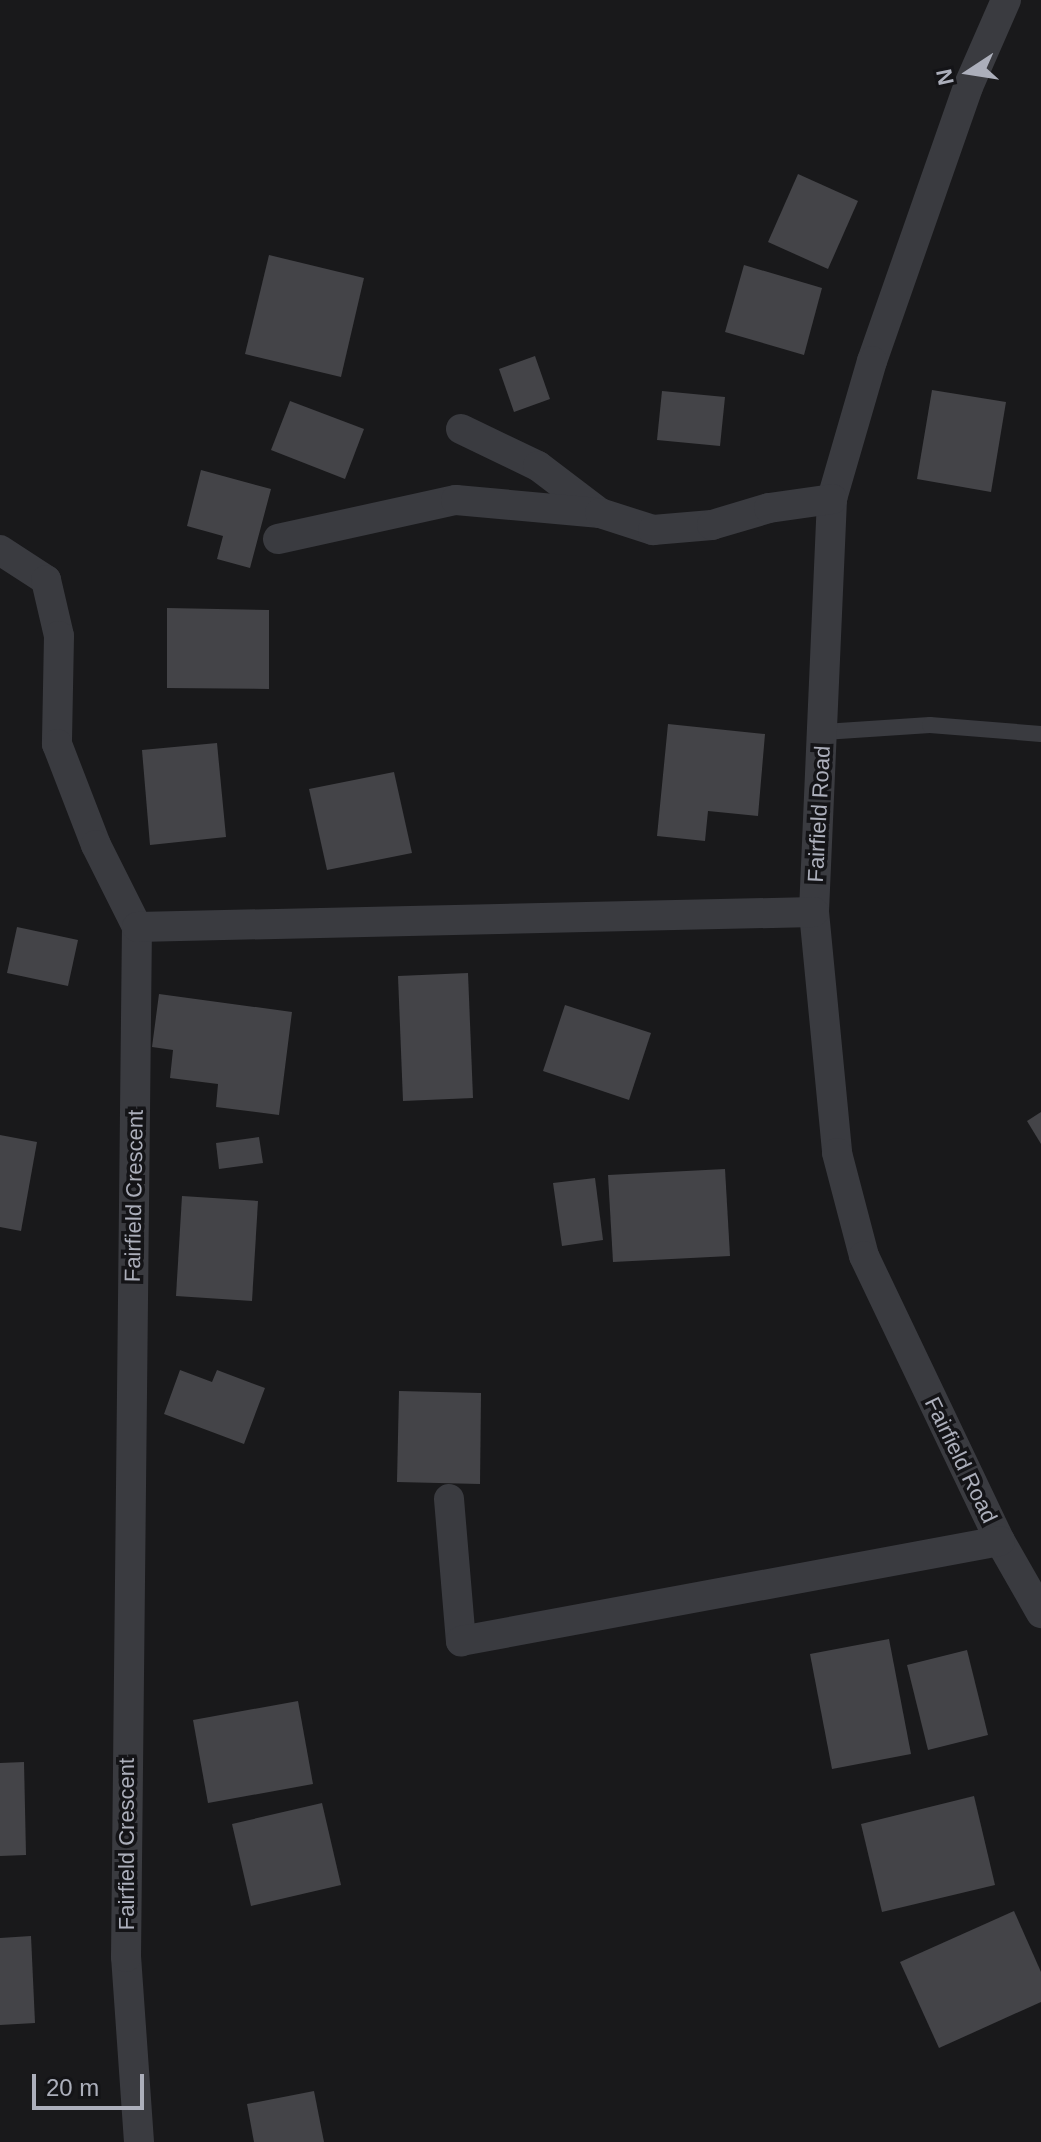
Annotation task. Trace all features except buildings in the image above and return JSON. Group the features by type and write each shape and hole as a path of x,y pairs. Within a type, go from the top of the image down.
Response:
{"street":[{"name":"Fairfield Road","path":"1006,0 968,87 872,361 832,499 814,912 837,1153 864,1256 1000,1541 1041,1613"},
{"path":"461,429 538,466 600,513"},
{"path":"278,539 456,500 600,513 653,530 712,525 769,508 832,499"},
{"path":"0,550 46,580 59,636 57,744 96,845 137,927 814,912"},
{"name":"Fairfield Crescent","path":"137,927 126,1957 139,2142"},
{"path":"449,1499 461,1641 1000,1541"}],"lane":[{"path":"824,732 930,725 1041,734"}]}
